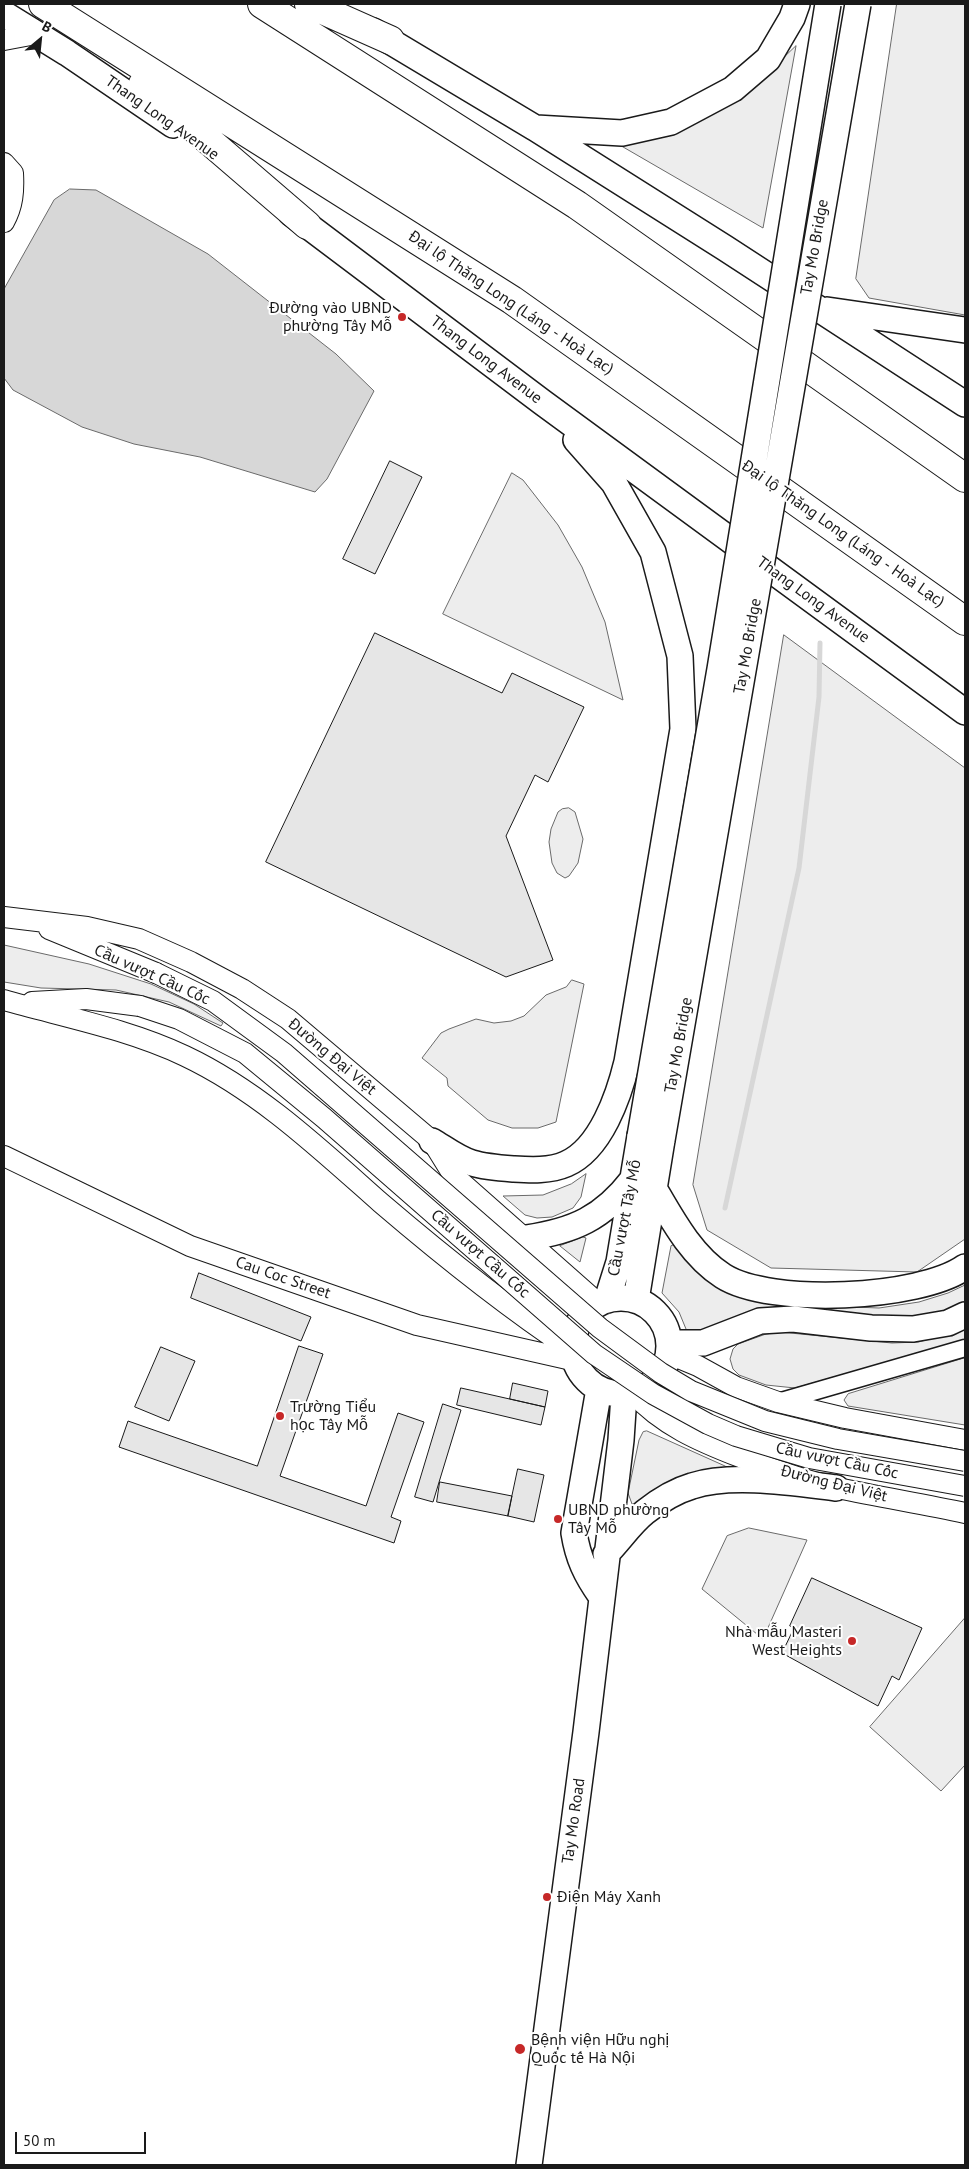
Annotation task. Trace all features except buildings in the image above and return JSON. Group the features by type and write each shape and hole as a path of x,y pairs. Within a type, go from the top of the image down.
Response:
{"highway":[{"path":"262,4 577,205 965,478"},
{"path":"308,4 390,40"},
{"path":"50,8 211,140 307,225"},
{"name":"Đại lộ Thăng Long (Láng - Hoà Lạc)","path":"50,8 512,300 965,621"}],"main road":[{"path":"329,4 534,128 965,404"},
{"path":"534,128 622,132 671,122 733,89 768,58 792,18 797,4"},
{"name":"Tay Mo Bridge","path":"651,1138 722,659 828,4"},
{"name":"Tay Mo Bridge","path":"651,1138 858,4"},
{"name":"Thang Long Avenue","path":"4,14 152,109 542,402 965,712"},
{"path":"818,309 965,330"},
{"path":"432,1141 471,1163 506,1168 548,1169 567,1164 581,1154 594,1140 619,1095 627,1062 683,729 680,656 653,552 614,483 542,402"},
{"name":"Cầu vượt Tây Mỗ","path":"603,1302 619,1262 633,1178 651,1138"},
{"name":"Cầu vượt Tây Mỗ","path":"636,1300 655,1190 651,1138"},
{"path":"526,1238 565,1231 603,1210 620,1195 633,1178"},
{"path":"655,1190 676,1226 705,1261 723,1276 743,1285 800,1294 873,1294 934,1282 965,1267"},
{"path":"621,1298 636,1300 649,1306 659,1317 666,1329 669,1349 666,1365 653,1383 629,1394 599,1389 589,1382 574,1356 574,1336 579,1323 587,1312 603,1302 621,1298"},
{"path":"669,1349 703,1343 760,1321 793,1319 871,1328 913,1329 948,1323 965,1315"},
{"path":"599,1389 574,1533 577,1554 586,1575 601,1596"},
{"name":"Tay Mo Road","path":"529,2165 588,1718 606,1554 629,1394"},
{"path":"606,1554 643,1513 666,1498 692,1486 716,1481 776,1481 836,1488"}],"street":[{"path":"4,40 36,34"},
{"path":"4,164 13,173 14,193 4,222"},
{"name":"Đường Đại Việt","path":"4,917 36,923 87,927 139,940 191,962 242,989 288,1019 432,1141 453,1175 603,1302"},
{"name":"Cầu vượt Cầu Cốc","path":"36,923 156,974 213,1001 278,1048 600,1328 661,1373 692,1391 765,1421 838,1439 965,1461"},
{"name":"Cầu vượt Cầu Cốc","path":"9,1002 86,999 140,1006 180,1019 245,1053 324,1118 594,1354 653,1394 708,1424 736,1436 809,1458 965,1486"},
{"path":"9,1002 135,1036 185,1056 235,1085 286,1120 436,1250 574,1356"},
{"name":"Cau Coc Street","path":"4,1156 190,1246 417,1325 574,1356"},
{"path":"778,1402 965,1348"},
{"path":"669,1349 736,1387 778,1402 845,1418 965,1440"},
{"name":"Đường Đại Việt","path":"629,1394 648,1409 711,1446 777,1470 836,1488 965,1513"}],"shaded area":[{"path":"897,4 965,4 965,315 869,298 856,279"},
{"path":"796,46 763,228 611,140 742,97"},
{"path":"70,189 96,190 208,254 336,354 374,391 327,479 315,492 200,457 134,444 82,427 13,390 4,378 4,289 54,200"},
{"path":"512,473 523,480 558,525 582,567 605,622 623,700 443,614"},
{"path":"784,635 965,768 965,1239 917,1272 771,1268 707,1230 693,1185"},
{"path":"569,808 575,812 583,839 578,863 569,876 565,878 557,873 552,863 549,842 551,829 558,812"},
{"path":"4,945 89,964 151,984 194,1004 223,1023 221,1026 169,1002 116,990 41,988 4,982"},
{"path":"572,980 584,984 556,1122 538,1128 512,1128 488,1120 448,1086 447,1078 422,1058 441,1033 476,1019 494,1023 511,1021 524,1016 546,995 566,987"},
{"path":"586,1174 581,1197 573,1208 552,1217 537,1218 525,1215 503,1196 543,1195 571,1184"},
{"path":"583,1237 586,1238 580,1262 560,1246"},
{"path":"674,1245 696,1268 831,1306 879,1308 919,1302 948,1293 965,1285 965,1304 945,1313 914,1319 880,1319 774,1307 691,1334 686,1329 679,1312 662,1293 671,1246"},
{"path":"965,1330 965,1339 958,1342 795,1388 766,1385 739,1375 733,1369 730,1359 733,1349 738,1344 766,1334 780,1332 892,1343 918,1342"},
{"path":"965,1358 965,1425 848,1406 844,1400 848,1394"},
{"path":"647,1431 728,1468 636,1505 632,1504 628,1493 639,1440 643,1432"},
{"path":"749,1528 807,1540 763,1639 702,1589 727,1536"},
{"path":"965,1618 965,1765 941,1791 870,1727"}],"waterway":[{"path":"725,1208 799,868 819,697 820,643"}],"place":[{"name":"Đường vào UBND phường Tây Mỗ","path":"402,317"},
{"name":"Trường Tiểu học Tây Mỗ","path":"280,1416"},
{"name":"UBND phường Tây Mỗ","path":"558,1519"},
{"name":"Nhà mẫu Masteri West Heights","path":"852,1641"},
{"name":"Điện Máy Xanh","path":"547,1897"},
{"name":"Bệnh viện Hữu nghị Quốc tế Hà Nội","path":"520,2049"}]}
